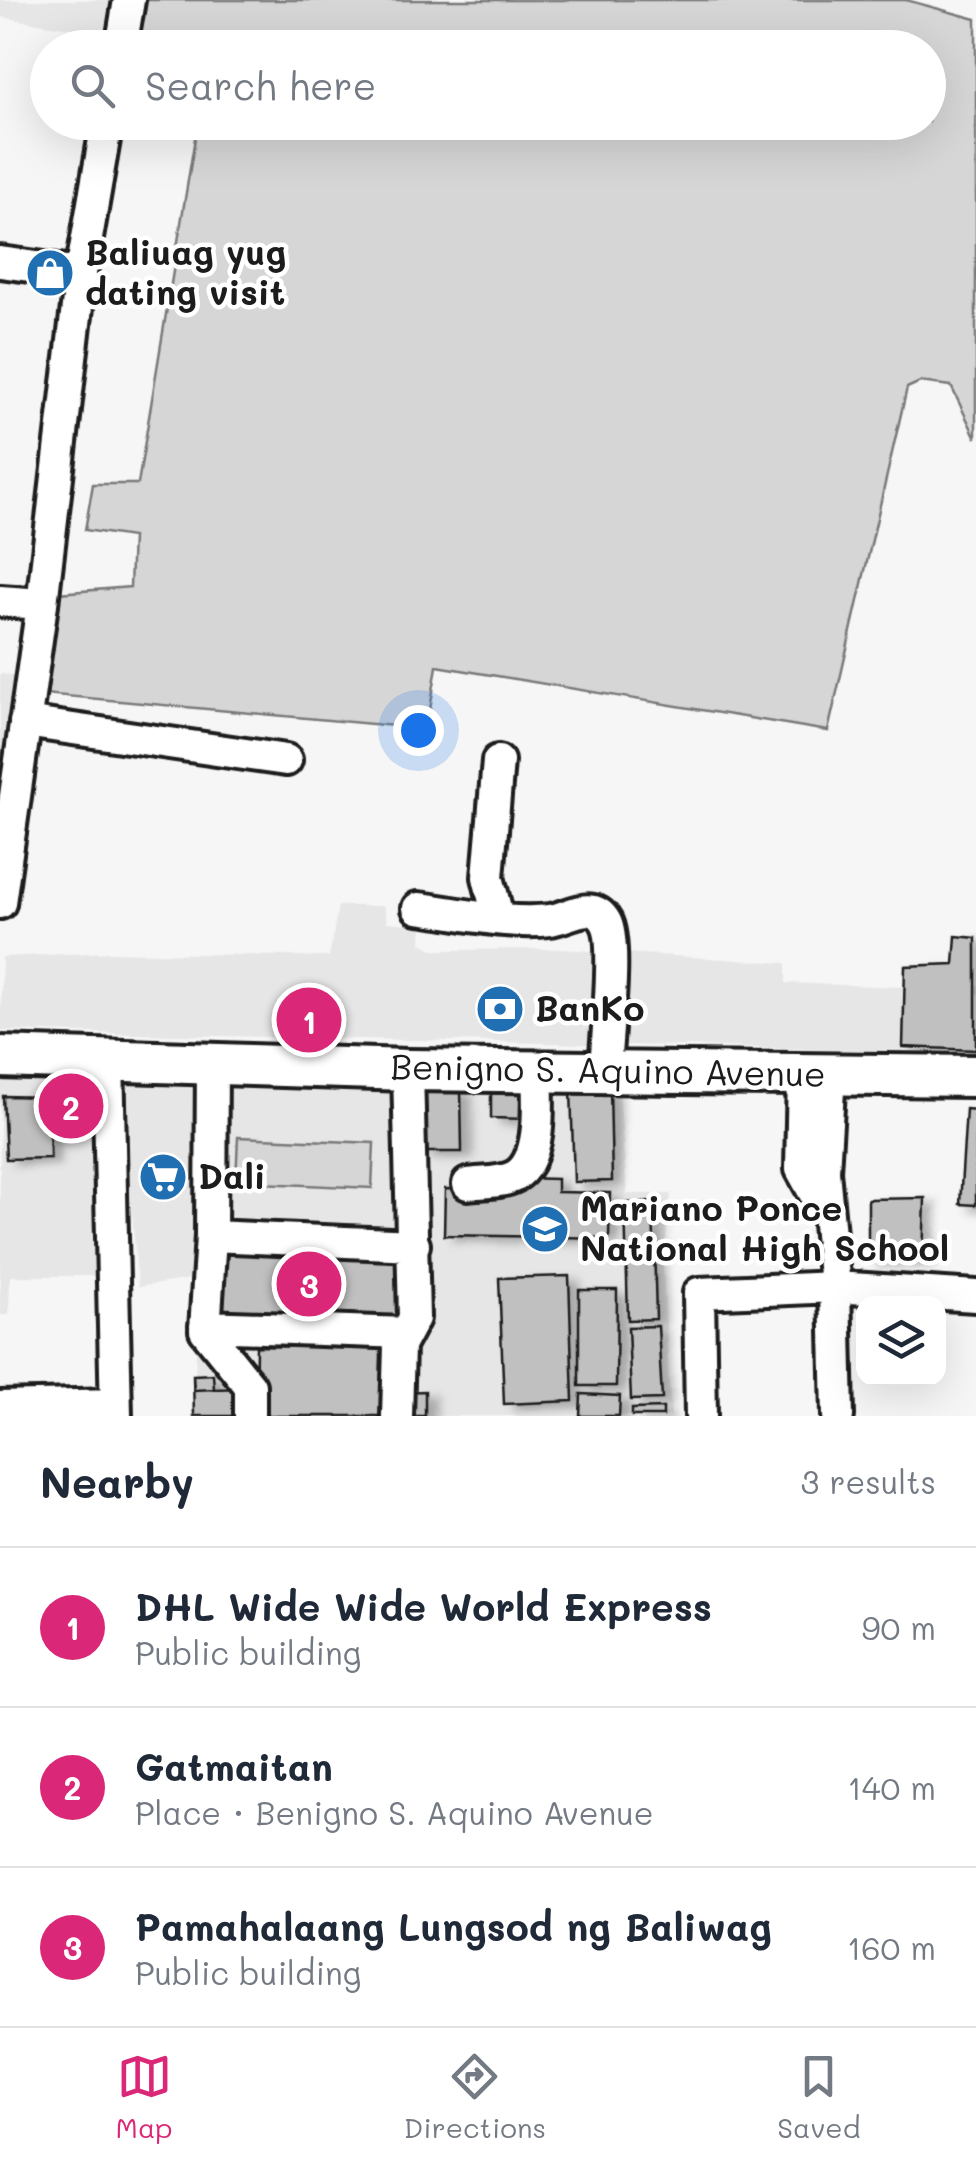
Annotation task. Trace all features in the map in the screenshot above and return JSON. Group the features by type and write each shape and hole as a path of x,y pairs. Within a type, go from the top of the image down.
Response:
{"main road":[{"name":"Benigno S. Aquino Avenue","path":"0,1058 212,1060 408,1070 976,1076"}],"street":[{"path":"123,30 129,0"},
{"path":"0,903 10,755 25,722 81,273 104,140"},
{"path":"0,262 81,273"},
{"path":"0,601 42,604"},
{"path":"25,722 286,760"},
{"path":"498,762 488,878 498,917"},
{"path":"418,908 552,920 582,910 595,912 607,922 611,948 604,1070"},
{"path":"0,1407 116,1410 108,1058"},
{"path":"212,1060 211,1236 205,1326 250,1386 250,1416"},
{"path":"398,1416 399,1346 414,1318 408,1070"},
{"path":"468,1184 508,1179 529,1162 537,1072"},
{"path":"816,1074 830,1220 838,1416"},
{"path":"211,1236 414,1245"},
{"path":"701,1416 699,1293 834,1287 976,1296"},
{"path":"205,1326 406,1332"}],"shaded area":[{"path":"0,0 120,0 116,30 83,30 0,17"},
{"path":"143,0 906,0 976,19 976,438 951,386 920,382 907,388 828,731 437,666 427,729 43,694 58,593 130,587 132,537 85,530 93,484 138,484 195,140 946,140 946,30 137,30"},
{"path":"0,674 21,676 0,818"},
{"path":"338,906 384,906 387,922 422,925 421,943 434,950 561,949 786,963 786,983 904,987 902,1051 0,1031 2,957 111,952 329,957"},
{"path":"0,1074 95,1076 98,1276 10,1276 9,1315 0,1315"},
{"path":"121,1077 619,1087 627,1194 671,1194 663,1264 671,1416 194,1416 198,1278 138,1287"},
{"path":"238,1137 374,1143 372,1188 236,1182"}],"building":[{"path":"956,936 976,938 976,1050 903,1047 905,966 954,964"},
{"path":"93,1077 92,1116 49,1117 45,1079"},
{"path":"491,1086 528,1086 527,1119 491,1118"},
{"path":"610,1088 612,1181 574,1182 571,1089"},
{"path":"421,1089 461,1089 462,1152 422,1152"},
{"path":"3,1096 49,1097 50,1158 6,1159"},
{"path":"966,1109 976,1110 976,1205 960,1204"},
{"path":"521,1178 557,1179 557,1192 610,1193 609,1238 444,1235 445,1189 520,1190"},
{"path":"925,1198 923,1261 868,1260 868,1199"},
{"path":"653,1202 656,1319 628,1320 625,1203"},
{"path":"215,1250 405,1254 403,1318 213,1314"},
{"path":"569,1276 573,1401 504,1404 499,1278"},
{"path":"579,1290 617,1290 616,1386 579,1386"},
{"path":"658,1326 662,1399 631,1400 628,1327"},
{"path":"256,1346 395,1347 393,1416 255,1416"},
{"path":"213,1374 214,1389 194,1390 193,1375"},
{"path":"213,1374 214,1389 244,1388 244,1416 194,1416 193,1375"},
{"path":"425,1391 425,1416 401,1416 401,1392"},
{"path":"581,1394 620,1396 619,1416 580,1416"},
{"path":"663,1408 663,1416 632,1416 632,1409"}],"place":[{"name":"Baliuag yug dating visit","path":"50,273"},
{"name":"BanKo","path":"500,1009"},
{"name":"DHL Wide Wide World Express","path":"309,1020"},
{"name":"Gatmaitan","path":"71,1106"},
{"name":"Dali","path":"163,1177"},
{"name":"Mariano Ponce National High School","path":"545,1229"},
{"name":"Pamahalaang Lungsod ng Baliwag","path":"309,1284"}]}
